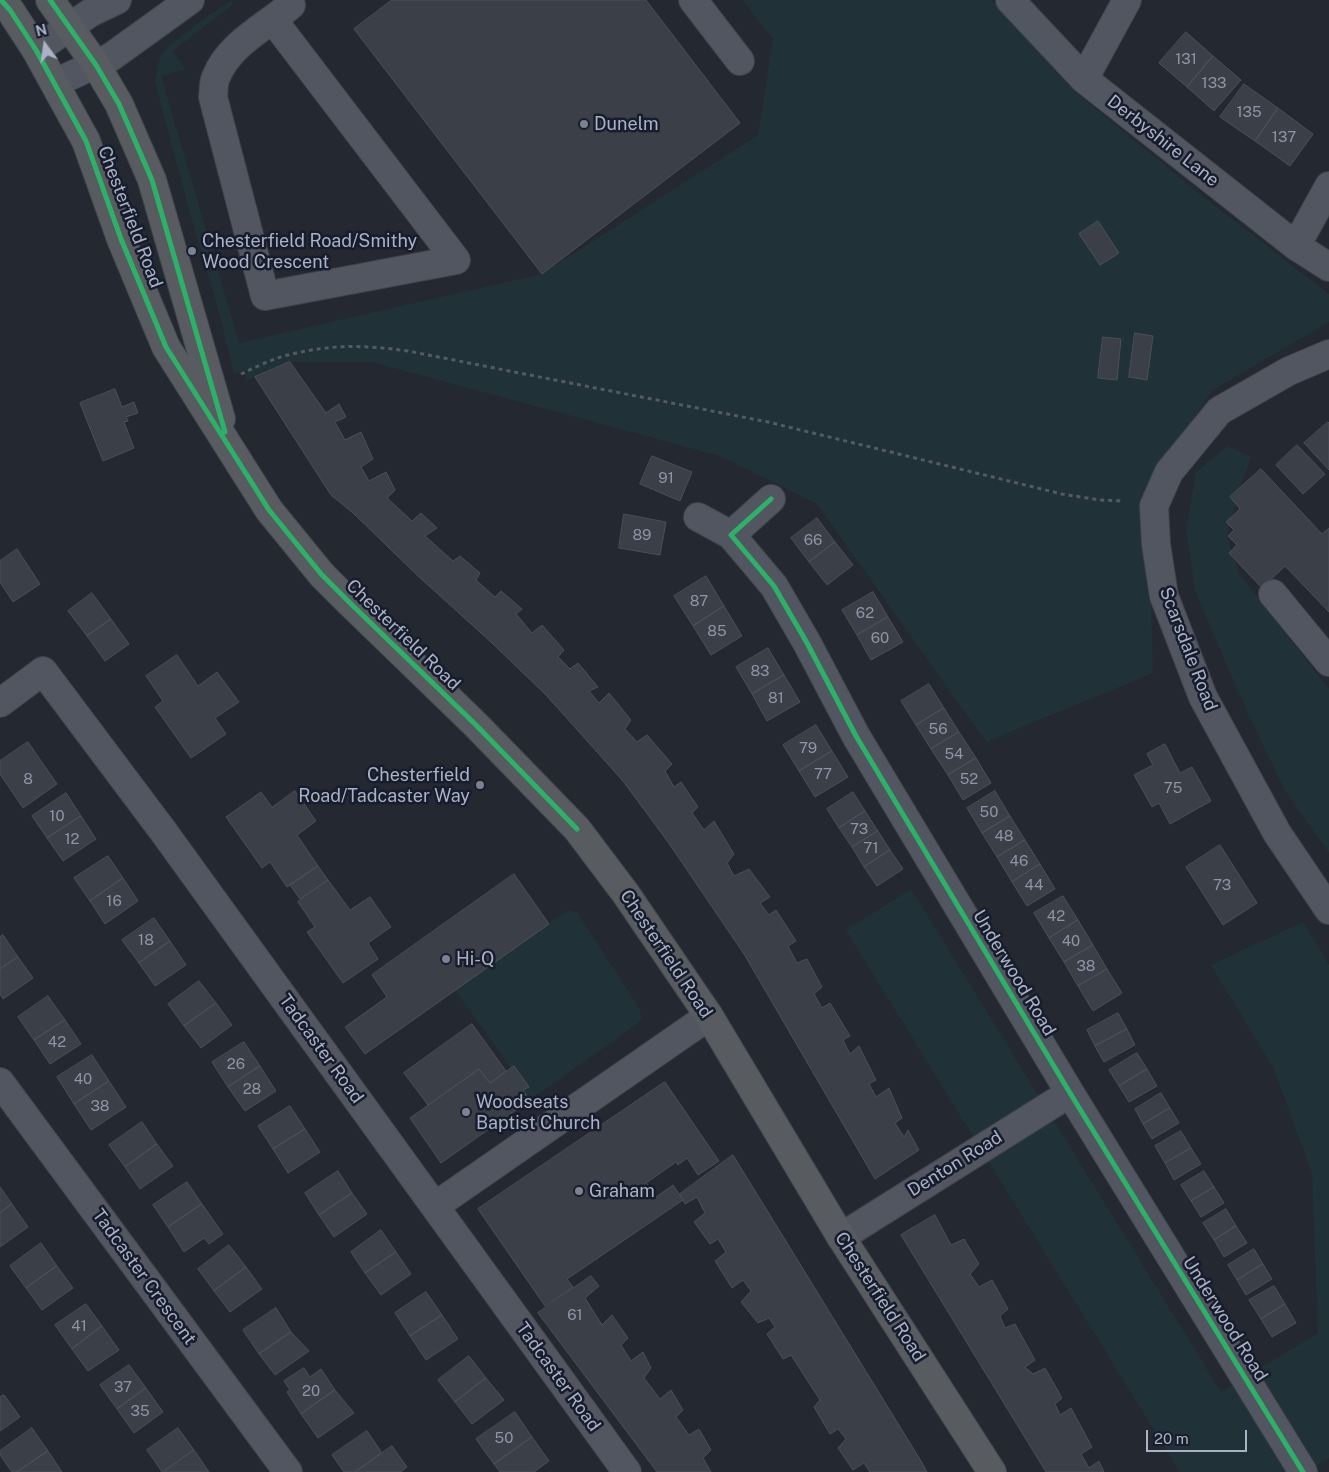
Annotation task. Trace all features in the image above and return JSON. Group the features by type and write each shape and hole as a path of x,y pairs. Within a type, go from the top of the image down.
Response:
{"highway":[{"name":"Chesterfield Road","path":"0,0 10,10 36,50 86,141 120,239 166,347 269,510 322,575 476,725 577,829 626,894 709,1016 841,1237 992,1472"},
{"name":"Chesterfield Road","path":"50,0 96,65 118,104 152,180 228,446"}],"street":[{"path":"36,50 90,13 117,0"},
{"path":"55,83 111,57 190,0"},
{"path":"693,0 740,61"},
{"name":"Derbyshire Lane","path":"1010,0 1084,79 1296,246 1329,267"},
{"path":"1084,79 1127,0"},
{"path":"280,10 456,260 265,296 213,97 215,78 224,63 241,42 280,10"},
{"path":"1296,246 1329,186"},
{"name":"Scarsdale Road","path":"1329,354 1289,371 1219,410 1169,472 1154,506 1156,544 1164,596 1203,696 1276,833 1329,910"},
{"path":"731,535 771,499"},
{"name":"Underwood Road","path":"698,517 731,535 774,586 807,643 856,736 1070,1093 1303,1472"},
{"path":"1273,594 1329,662"},
{"name":"Tadcaster Road","path":"0,703 43,671 169,838 627,1472"},
{"path":"435,1206 709,1016"},
{"name":"Tadcaster Crescent","path":"0,1082 288,1472"},
{"name":"Denton Road","path":"841,1237 1070,1093"}],"path":[{"path":"239,375 286,355 327,347 366,346 408,350 768,422 1062,494 1100,500 1130,501 1154,506"}],"shaded area":[{"path":"232,0 232,5 173,51 185,69 161,76 239,343 542,274 758,135 773,39 743,0 991,0 1074,91 1206,199 1329,294 1329,322 1213,390 1148,484 1153,673 986,742 817,504 720,456 372,362 290,362 246,381 244,371 234,374 220,316 155,82 160,57 167,47"},
{"path":"1228,446 1251,457 1237,497 1227,536 1239,573 1329,689 1329,853 1284,789 1237,689 1195,590 1186,530 1196,472"},
{"path":"911,889 1221,1392 1318,1333 1312,1173 1273,1067 1211,965 1303,922 1329,965 1329,1458 1307,1472 1180,1472 846,930"},
{"path":"568,910 577,912 639,1008 642,1018 637,1024 530,1100 523,1090 528,1087 514,1066 511,1068 455,990"}],"building":[{"path":"392,0 646,0 740,123 542,274 354,29"},
{"path":"1186,32 1213,56 1187,87 1159,63"},
{"path":"1213,56 1241,80 1214,111 1187,87"},
{"path":"1244,84 1278,108 1255,141 1220,117"},
{"path":"1278,108 1313,134 1290,166 1255,141"},
{"path":"1098,221 1119,253 1100,265 1079,234"},
{"path":"1135,333 1153,336 1147,380 1129,377"},
{"path":"1103,337 1121,339 1117,380 1098,378"},
{"path":"290,362 326,413 339,404 346,417 335,422 345,440 361,432 373,459 361,467 369,481 386,472 395,490 387,498 412,521 421,513 437,528 425,536 453,561 460,556 480,573 476,580 495,597 501,591 522,609 516,614 532,633 542,625 564,650 558,657 570,669 578,663 598,687 589,691 599,703 609,693 631,720 625,729 637,742 647,735 672,764 665,771 674,787 681,782 698,807 692,813 704,830 714,821 734,854 727,863 734,876 749,869 770,897 760,903 769,915 776,910 796,941 788,946 797,963 807,959 822,987 814,994 822,1008 830,1003 850,1036 843,1040 850,1054 859,1046 876,1080 869,1084 876,1097 889,1088 902,1118 895,1123 904,1137 908,1130 919,1150 875,1179 744,954 668,842 623,781 546,695 353,513 331,495 255,377"},
{"path":"115,389 122,407 134,402 138,413 126,417 128,421 124,422 134,448 103,461 80,403"},
{"path":"1329,423 1329,470 1304,443"},
{"path":"1297,445 1325,474 1303,494 1276,465"},
{"path":"652,456 692,472 680,501 640,484"},
{"path":"1261,469 1322,534 1329,528 1329,612 1285,566 1262,588 1229,553 1237,545 1228,536 1234,530 1226,522 1240,509 1230,497"},
{"path":"624,514 666,522 660,555 619,548"},
{"path":"817,518 835,542 809,562 791,538"},
{"path":"835,542 853,565 827,585 809,562"},
{"path":"17,549 40,584 13,602 0,582 0,561"},
{"path":"706,576 724,606 693,626 674,596"},
{"path":"873,592 888,617 857,635 842,610"},
{"path":"92,593 111,619 87,636 68,611"},
{"path":"724,606 742,636 711,655 693,626"},
{"path":"888,617 903,642 871,660 857,635"},
{"path":"111,619 129,644 105,661 87,636"},
{"path":"768,648 784,675 752,694 736,667"},
{"path":"177,655 198,686 217,672 239,702 215,718 226,734 191,758 155,707 163,701 146,676"},
{"path":"784,675 800,702 767,721 752,694"},
{"path":"929,684 944,708 916,725 901,701"},
{"path":"944,708 959,732 931,749 916,725"},
{"path":"816,725 832,751 799,771 783,745"},
{"path":"959,732 976,758 948,775 931,749"},
{"path":"28,742 57,784 23,808 0,774 0,761"},
{"path":"1165,744 1180,773 1192,767 1211,801 1170,824 1159,803 1152,807 1134,775 1153,765 1147,754"},
{"path":"832,751 848,777 815,797 799,771"},
{"path":"976,758 991,783 963,800 948,775"},
{"path":"295,791 316,821 297,835 318,866 287,887 270,862 262,868 226,817 261,792 272,807"},
{"path":"995,791 1010,816 982,833 967,808"},
{"path":"853,792 865,811 839,828 827,809"},
{"path":"66,793 81,816 47,838 32,816"},
{"path":"865,811 878,831 852,847 839,828"},
{"path":"81,816 96,839 63,861 47,838"},
{"path":"1010,816 1025,840 997,857 982,833"},
{"path":"878,831 890,850 864,867 852,847"},
{"path":"1025,840 1040,864 1012,882 997,857"},
{"path":"1220,845 1257,903 1223,925 1186,867"},
{"path":"890,850 903,869 877,886 864,867"},
{"path":"108,856 123,878 90,901 74,878"},
{"path":"1040,864 1055,889 1027,906 1012,882"},
{"path":"318,866 328,880 300,899 290,885"},
{"name":"Hi-Q","path":"514,874 549,924 365,1054 345,1027 387,997 372,975"},
{"path":"123,878 138,901 105,924 90,901"},
{"path":"328,880 350,910 370,897 391,927 368,943 378,959 343,983 307,932 315,927 298,902"},
{"path":"1063,896 1078,920 1049,938 1034,913"},
{"path":"154,918 170,941 139,963 122,940"},
{"path":"1078,920 1093,945 1064,962 1049,938"},
{"path":"3,935 18,957 0,969 0,937"},
{"path":"170,941 186,965 155,986 139,963"},
{"path":"1093,945 1107,969 1078,986 1064,962"},
{"path":"18,957 33,978 3,999 0,994 0,969"},
{"path":"1107,969 1122,993 1093,1011 1078,986"},
{"path":"199,981 216,1003 184,1026 168,1004"},
{"path":"48,996 65,1020 34,1040 18,1017"},
{"path":"216,1003 232,1025 201,1048 184,1026"},
{"path":"1118,1013 1127,1029 1095,1046 1087,1030"},
{"path":"65,1020 81,1044 50,1064 34,1040"},
{"path":"472,1024 506,1071 490,1083 479,1069 428,1105 404,1073"},
{"path":"1127,1029 1135,1045 1104,1062 1095,1046"},
{"path":"244,1042 260,1066 228,1087 212,1062"},
{"path":"1137,1053 1147,1069 1119,1086 1109,1070"},
{"path":"92,1055 109,1081 74,1104 57,1077"},
{"path":"260,1066 276,1091 245,1111 228,1087"},
{"name":"Woodseats Baptist Church","path":"514,1066 529,1087 523,1090 530,1100 441,1163 410,1118 479,1069 490,1083"},
{"path":"1147,1069 1157,1086 1129,1102 1119,1086"},
{"path":"109,1081 126,1107 91,1130 74,1104"},
{"name":"Graham","path":"665,1082 719,1161 698,1175 687,1158 678,1165 676,1162 646,1183 656,1197 673,1185 683,1200 567,1279 573,1287 545,1306 478,1209"},
{"path":"1161,1093 1170,1108 1143,1124 1135,1109"},
{"path":"290,1106 305,1129 273,1149 258,1126"},
{"path":"1170,1108 1179,1123 1152,1139 1143,1124"},
{"path":"142,1122 157,1144 125,1167 109,1145"},
{"path":"305,1129 320,1152 288,1173 273,1149"},
{"path":"1181,1131 1191,1148 1165,1163 1155,1146"},
{"path":"157,1144 173,1166 140,1189 125,1167"},
{"path":"1191,1148 1201,1164 1174,1180 1165,1163"},
{"path":"733,1155 927,1472 870,1472 864,1463 853,1470 838,1448 846,1439 838,1429 830,1434 814,1407 820,1400 791,1355 783,1359 767,1334 775,1327 769,1318 758,1323 741,1302 751,1291 743,1280 732,1288 715,1261 726,1252 718,1239 710,1244 694,1222 705,1213 697,1197 685,1204 680,1194"},
{"path":"338,1171 352,1193 319,1215 305,1193"},
{"path":"1204,1171 1214,1187 1191,1201 1181,1185"},
{"path":"187,1182 202,1204 168,1227 153,1205"},
{"path":"0,1187 12,1204 0,1213"},
{"path":"1214,1187 1224,1203 1201,1217 1191,1201"},
{"path":"352,1193 367,1214 334,1237 319,1215"},
{"path":"12,1204 28,1227 0,1247 0,1213"},
{"path":"202,1204 223,1234 209,1244 204,1238 184,1252 168,1227"},
{"path":"1226,1209 1236,1226 1214,1240 1203,1223"},
{"path":"935,1215 951,1245 964,1239 979,1264 970,1274 979,1287 992,1280 1008,1309 1000,1316 1005,1328 1015,1324 1035,1360 1025,1367 1033,1374 1045,1368 1062,1398 1055,1404 1060,1415 1071,1408 1092,1447 1081,1454 1089,1468 1099,1461 1104,1472 1046,1472 901,1235"},
{"path":"1236,1226 1247,1243 1224,1257 1214,1240"},
{"path":"381,1230 396,1252 365,1273 351,1252"},
{"path":"41,1243 57,1266 26,1288 10,1266"},
{"path":"229,1245 246,1267 214,1291 198,1269"},
{"path":"1254,1249 1263,1264 1237,1280 1228,1265"},
{"path":"396,1252 411,1274 381,1295 365,1273"},
{"path":"1263,1264 1272,1279 1246,1295 1237,1280"},
{"path":"57,1266 73,1288 42,1310 26,1288"},
{"path":"246,1267 262,1289 230,1312 214,1291"},
{"path":"591,1276 599,1286 585,1298 602,1325 612,1315 628,1338 621,1345 631,1361 643,1352 651,1368 644,1378 660,1399 671,1390 683,1410 676,1417 689,1435 699,1429 711,1450 703,1458 711,1472 657,1472 538,1313"},
{"path":"1274,1286 1285,1304 1261,1319 1249,1300"},
{"path":"426,1292 442,1315 410,1336 395,1313"},
{"path":"86,1304 102,1326 72,1349 55,1325"},
{"path":"1285,1304 1296,1323 1272,1337 1261,1319"},
{"path":"276,1308 291,1332 259,1354 243,1330"},
{"path":"442,1315 458,1339 426,1360 410,1336"},
{"path":"102,1326 119,1350 88,1371 72,1349"},
{"path":"291,1332 309,1351 275,1375 259,1354"},
{"path":"469,1356 486,1378 455,1402 438,1380"},
{"path":"129,1365 146,1388 117,1409 100,1385"},
{"path":"304,1368 310,1377 321,1369 335,1390 301,1414 287,1392 290,1390 284,1381"},
{"path":"486,1378 504,1400 472,1424 455,1402"},
{"path":"146,1388 163,1412 134,1433 117,1409"},
{"path":"335,1390 354,1413 318,1438 301,1414"},
{"path":"4,1395 20,1417 0,1431 0,1397"},
{"path":"515,1412 532,1437 494,1464 476,1439"},
{"path":"32,1428 48,1451 17,1472 12,1472 0,1455 0,1451"},
{"path":"178,1428 194,1450 162,1472 147,1450"},
{"path":"367,1431 382,1453 355,1472 344,1472 332,1455"},
{"path":"532,1437 549,1461 534,1472 500,1472 494,1464"},
{"path":"392,1446 407,1467 401,1472 355,1472"},
{"path":"194,1450 209,1472 164,1472"},
{"path":"48,1451 62,1472 17,1472"}],"cycle path":[{"path":"1,0 10,10 36,50 86,141 121,239 166,347 269,510 322,575 476,725 577,829"},
{"path":"50,0 96,65 119,104 152,180 225,432"},
{"path":"771,499 731,535 774,586 807,643 856,736 1070,1093 1303,1472"}],"place":[{"name":"Dunelm","path":"584,124"},
{"name":"Chesterfield Road/Smithy Wood Crescent","path":"192,251"},
{"name":"Chesterfield Road/Tadcaster Way","path":"480,785"},
{"name":"Hi-Q","path":"446,959"},
{"name":"Woodseats Baptist Church","path":"466,1112"},
{"name":"Graham","path":"579,1191"}]}
